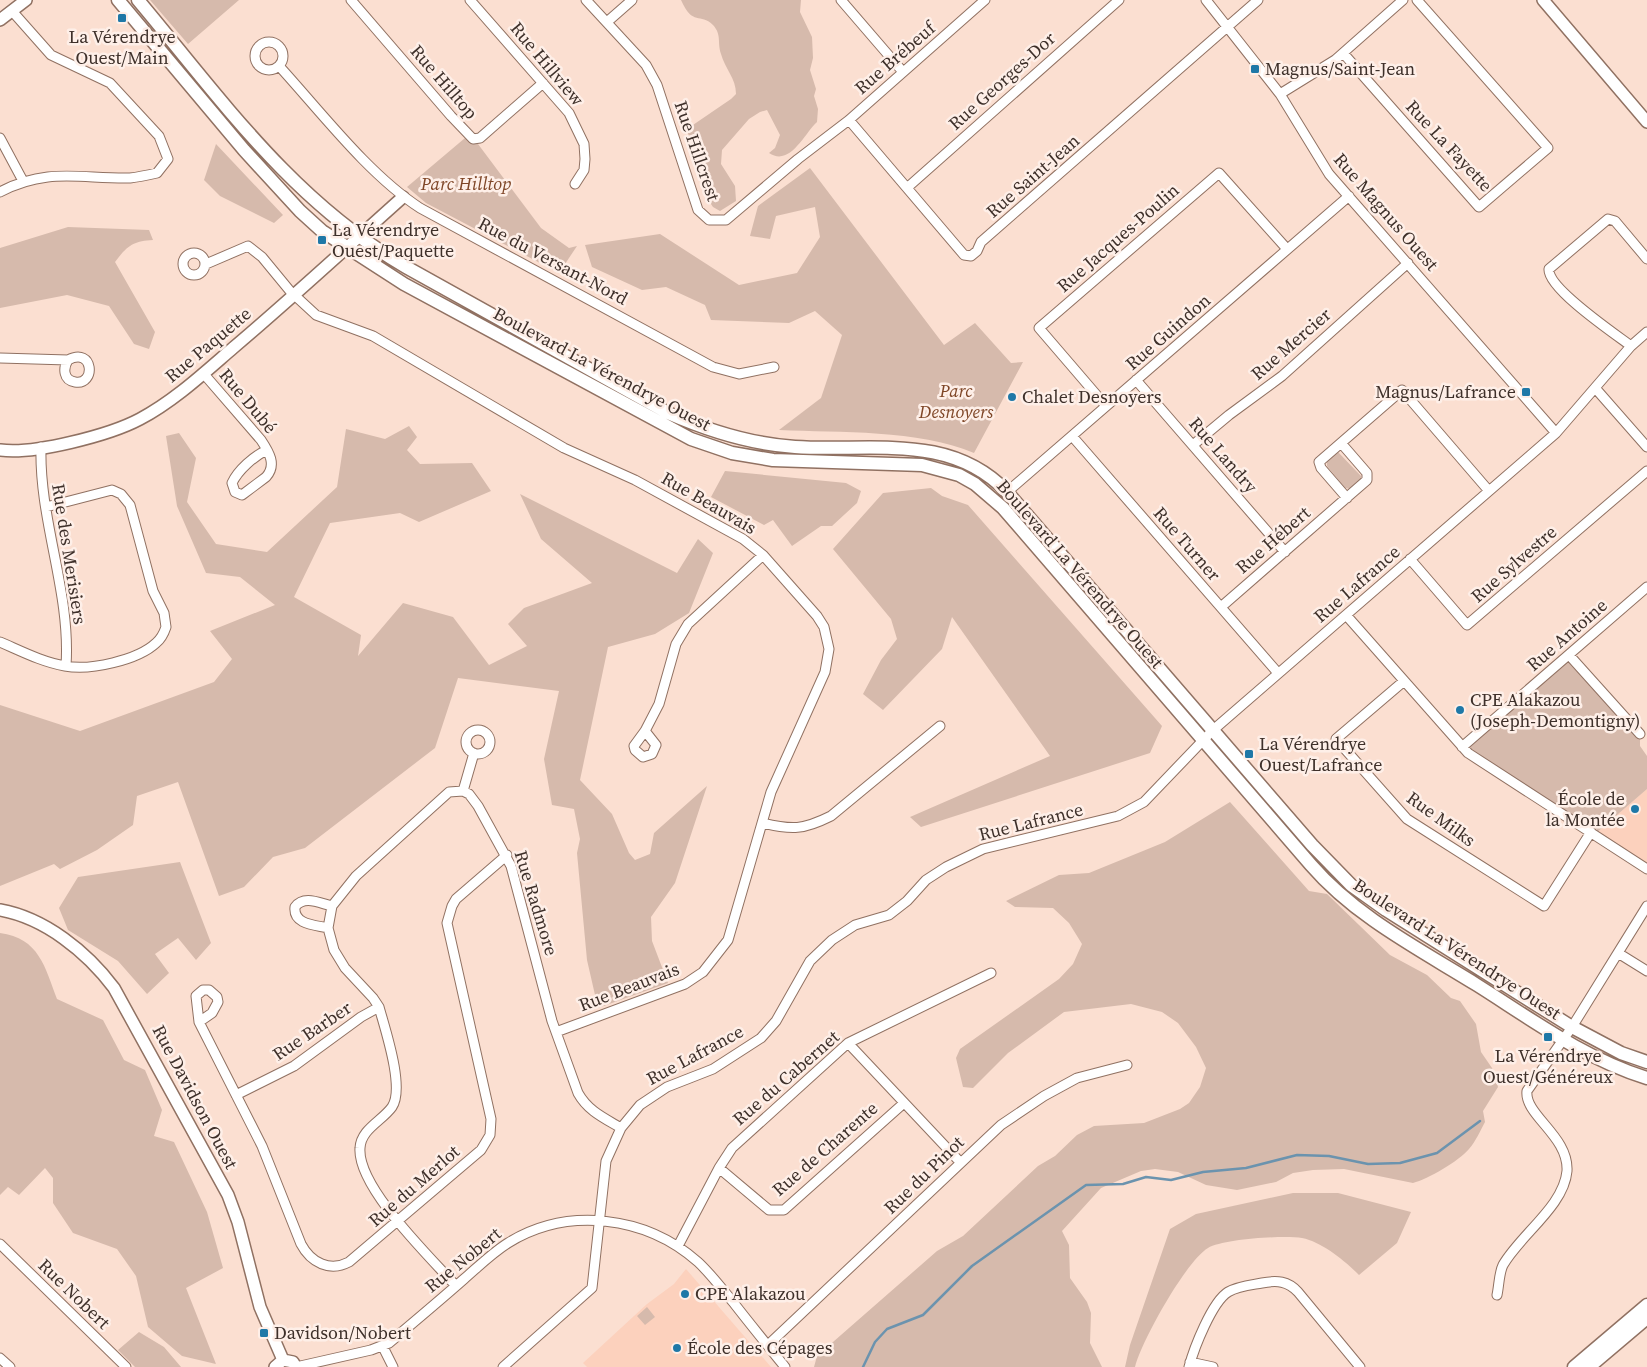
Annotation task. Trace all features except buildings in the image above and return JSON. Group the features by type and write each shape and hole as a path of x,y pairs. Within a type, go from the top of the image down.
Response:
{"main road":[{"name":"Boulevard La Vérendrye Ouest","path":"118,0 273,184 322,231 404,284 691,439 732,453 773,460 922,465 959,475 975,484 1003,508 1207,735 1351,885 1386,910 1572,1027 1621,1053 1647,1062"},
{"name":"Boulevard La Vérendrye Ouest","path":"138,0 277,165 317,204 359,236 406,267 688,422 731,437 795,447 930,451 971,464 991,476 1007,492 1326,882 1341,896 1375,921 1564,1039 1600,1058 1647,1078"},
{"path":"1574,1367 1647,1305"},
{"path":"1589,1367 1647,1318"}],"street":[{"path":"0,20 26,0"},
{"name":"Rue Hilltop","path":"351,0 473,139 480,138 544,83"},
{"name":"Rue Hillview","path":"470,0 569,112 584,144 584,170 574,184"},
{"name":"Rue Hillcrest","path":"586,0 646,65 657,85 698,210 709,220 726,220 734,216 798,159 849,120"},
{"path":"607,22 632,0"},
{"path":"841,0 903,72"},
{"name":"Rue Georges-Dor","path":"908,187 1119,0"},
{"name":"Rue Magnus Ouest","path":"1206,0 1280,94 1323,167 1556,433"},
{"name":"Rue Saint-Jean","path":"849,120 964,255 971,256 977,252 982,242 1258,0"},
{"path":"1280,94 1343,53 1403,0"},
{"name":"Rue La Fayette","path":"1343,53 1480,207 1548,148 1417,0"},
{"path":"1543,0 1647,122"},
{"name":"Rue Brébeuf","path":"849,120 980,2"},
{"path":"0,192 23,181 66,175 130,178 156,173 168,159 160,136 110,83 51,56 12,11"},
{"name":"Rue du Versant-Nord","path":"279,66 376,173 403,197 713,366 739,374 774,367"},
{"path":"0,138 23,181"},
{"name":"Rue Jacques-Poulin","path":"1106,406 1039,328 1219,173 1287,249"},
{"name":"Rue Guindon","path":"1007,492 1349,196"},
{"name":"Rue Paquette","path":"0,450 41,447 96,436 120,428 155,410 203,373 295,295 403,197"},
{"path":"1631,346 1575,304 1550,276 1549,269 1608,219 1615,221 1647,259"},
{"name":"Rue Beauvais","path":"206,264 248,246 262,257 295,295 316,315 373,336 572,452 635,480 754,546 817,616 824,628 829,649 825,672 771,792 728,940 711,964 694,979 674,989 556,1032"},
{"name":"Rue Mercier","path":"1193,446 1217,424 1282,376 1408,263"},
{"name":"Rue Lafrance","path":"503,1367 592,1288 606,1161 620,1128 640,1105 666,1087 713,1069 761,1038 776,1021 810,962 832,940 855,925 889,914 907,901 926,880 946,867 983,849 1102,820 1136,808 1164,782 1207,735 1556,433 1631,346 1647,332"},
{"path":"0,358 68,360"},
{"name":"Rue Dubé","path":"203,373 267,450 272,460 269,474 250,491 242,495 234,492 232,483 235,476 259,454 267,450"},
{"name":"Rue Landry","path":"1136,380 1285,552"},
{"path":"1596,388 1647,447"},
{"path":"1346,498 1320,466 1321,459 1402,390 1489,491"},
{"name":"Rue Turner","path":"1072,436 1278,673"},
{"name":"Rue Hébert","path":"1221,607 1367,480 1368,476 1341,443"},
{"name":"Rue des Merisiers","path":"41,447 40,476 62,587 66,666"},
{"name":"Rue Sylvestre","path":"1410,559 1468,625 1647,471"},
{"path":"0,642 40,659 66,666 83,668 106,664 138,654 158,642 166,627 164,613 153,591 130,506 126,498 112,490 46,507"},
{"path":"645,731 664,693 676,644 688,624 763,555"},
{"name":"Rue Antoine","path":"1462,747 1647,587"},
{"path":"1346,615 1462,747 1482,763 1647,868"},
{"path":"1569,655 1640,734"},
{"name":"Rue Milks","path":"1404,681 1336,739 1407,819 1544,906 1591,832"},
{"path":"763,823 791,829 816,823 831,816 940,726"},
{"path":"456,1286 399,1221 370,1183 360,1155 361,1140 392,1107 397,1095 396,1079 379,1008 373,998 338,959 328,928 332,906 356,876 444,796 449,792 462,791 474,753"},
{"name":"Rue Radmore","path":"462,791 474,799 507,855 556,1032 582,1101 596,1114 620,1128"},
{"name":"Rue du Merlot","path":"199,1022 262,1146 301,1244 310,1257 325,1265 342,1266 356,1257 481,1150 490,1135 491,1119 447,923 456,899 507,855"},
{"path":"328,928 299,920 295,916 295,907 301,901 306,900 332,906"},
{"path":"1497,1295 1503,1266 1559,1194 1565,1183 1567,1168 1561,1145 1529,1105 1526,1096 1529,1087 1572,1027 1647,906"},
{"name":"Rue Davidson Ouest","path":"0,910 29,918 67,942 93,962 114,988 228,1195 238,1222 260,1307 279,1363 292,1362 296,1367"},
{"path":"1618,953 1647,971"},
{"name":"Rue du Cabernet","path":"678,1246 719,1168 732,1148 848,1043 991,973"},
{"name":"Rue Barber","path":"236,1095 294,1066 361,1017 379,1008"},
{"path":"848,1043 960,1162"},
{"name":"Rue du Pinot","path":"768,1345 1001,1125 1044,1096 1077,1078 1127,1065"},
{"name":"Rue de Charente","path":"719,1168 769,1210 784,1210 904,1103"},
{"name":"Rue Nobert","path":"296,1367 383,1346 492,1255 520,1237 564,1223 599,1220 637,1227 678,1246 705,1269 786,1367"},
{"name":"Rue Nobert","path":"0,1244 126,1367"},
{"path":"1214,1367 1190,1364 1197,1345 1222,1297 1236,1288 1276,1281 1288,1284 1298,1292 1360,1367"},
{"path":"383,1346 393,1367"},
{"path":"0,1358 10,1367"}],"shaded area":[{"name":"École de la Montée","path":"1647,789 1647,869 1595,834"},
{"name":"École des Cépages","path":"686,1269 771,1367 587,1367 583,1363 647,1304 674,1284"}],"green space":[{"path":"150,0 239,0 188,44"},
{"path":"681,0 801,0 800,12 812,37 813,58 810,70 816,89 814,96 818,109 817,122 790,153 784,156 777,156 769,153 775,148 780,135 767,110 749,119 722,150 721,164 735,186 736,201 720,211 713,207 705,195 688,133 690,127 731,99 736,94 736,88 721,54 716,29 708,21 697,18 689,13"},
{"name":"Parc Hilltop","path":"465,138 478,144 541,228 569,248 577,246 559,273 426,203 407,187"},
{"path":"216,144 283,215 274,223 220,196 204,180"},
{"name":"Parc Desnoyers","path":"810,168 944,345 975,323 1011,363 1023,362 974,453 952,445 904,436 853,432 779,430 821,398 842,335 815,311 789,323 711,320 705,305 666,287 642,290 592,267 585,245 660,234 739,285 797,273 820,237 815,207 776,216 770,239 750,236 758,206"},
{"path":"68,227 149,230 153,240 131,245 115,262 155,332 149,349 134,344 109,306 67,295 0,308 0,248"},
{"path":"409,426 417,437 407,450 420,464 472,463 491,491 419,522 400,513 330,523 294,597 361,635 358,656 403,603 453,617 489,665 527,646 508,624 524,608 592,583 541,539 520,494 677,573 698,539 713,553 689,613 655,634 608,647 580,780 612,814 629,853 635,860 650,854 654,833 707,786 675,883 651,917 652,941 668,983 598,1008 587,960 577,853 580,839 574,809 552,805 544,759 559,691 458,678 435,748 305,848 273,857 244,887 219,896 178,782 137,796 133,825 97,850 60,869 54,864 0,886 0,705 80,731 214,682 232,659 210,631 275,605 240,577 206,573 177,506 166,436 179,433 196,458 187,502 216,544 267,552 337,487 346,429 385,439"},
{"path":"1338,452 1361,476 1361,481 1351,489 1345,488 1327,466 1327,461"},
{"path":"725,471 846,483 861,491 857,503 832,526 821,526 792,546 773,520 764,525 711,497"},
{"path":"931,488 942,496 968,505 1162,726 1150,753 921,827 910,817 1050,756 952,617 942,649 883,710 863,694 881,660 897,639 891,619 833,549 883,493"},
{"path":"1569,655 1640,734 1640,746 1647,756 1647,789 1595,834 1462,747"},
{"path":"1230,802 1309,891 1327,894 1390,955 1427,975 1451,998 1460,1001 1476,1024 1481,1052 1492,1068 1498,1087 1483,1111 1485,1122 1471,1146 1451,1164 1427,1178 1413,1183 1344,1169 1313,1170 1293,1173 1276,1182 1237,1190 1206,1185 1178,1172 1155,1169 1141,1171 1101,1188 1062,1231 1069,1245 1070,1278 1087,1302 1091,1313 1090,1343 1102,1367 814,1367 817,1356 937,1251 963,1236 1038,1166 1055,1156 1077,1135 1094,1126 1144,1123 1180,1109 1189,1103 1200,1087 1206,1068 1196,1047 1178,1023 1162,1012 1131,1004 1064,1012 1008,1053 973,1088 963,1087 956,1058 960,1049 1059,979 1073,964 1082,944 1069,923 1053,908 1015,907 1006,901 1059,875 1089,873 1165,842"},
{"path":"180,862 211,943 196,960 178,938 155,954 169,973 147,994 118,961 68,930 59,908 78,877"},
{"path":"0,933 24,941 32,948 44,965 57,999 103,1020 124,1060 145,1070 162,1110 154,1136 174,1142 207,1212 223,1268 186,1288 216,1364 182,1356 148,1327 136,1276 117,1249 73,1233 53,1203 53,1178 45,1168 19,1195 8,1187 0,1195"},
{"path":"1293,1193 1338,1193 1411,1212 1397,1243 1359,1275 1332,1252 1317,1243 1302,1238 1254,1238 1226,1242 1208,1248 1188,1269 1165,1303 1135,1367 1125,1367 1130,1345 1170,1229 1196,1214"},
{"path":"647,1307 655,1317 645,1325 637,1316"},
{"path":"139,1332 164,1347 181,1367 135,1367 118,1350"}],"waterway":[{"path":"863,1367 875,1342 887,1329 923,1315 972,1266 1086,1185 1123,1184 1146,1177 1171,1180 1203,1172 1246,1168 1297,1155 1329,1156 1368,1164 1400,1163 1437,1153 1480,1121"}],"place":[{"name":"La Vérendrye Ouest/Main","path":"122,18"},
{"name":"Magnus/Saint-Jean","path":"1255,69"},
{"name":"La Vérendrye Ouest/Paquette","path":"322,240"},
{"name":"Magnus/Lafrance","path":"1526,392"},
{"name":"Chalet Desnoyers","path":"1012,397"},
{"name":"CPE Alakazou (Joseph-Demontigny)","path":"1460,710"},
{"name":"La Vérendrye Ouest/Lafrance","path":"1249,754"},
{"name":"École de la Montée","path":"1635,809"},
{"name":"La Vérendrye Ouest/Généreux","path":"1548,1037"},
{"name":"CPE Alakazou","path":"685,1294"},
{"name":"Davidson/Nobert","path":"264,1333"},
{"name":"École des Cépages","path":"677,1348"}]}
